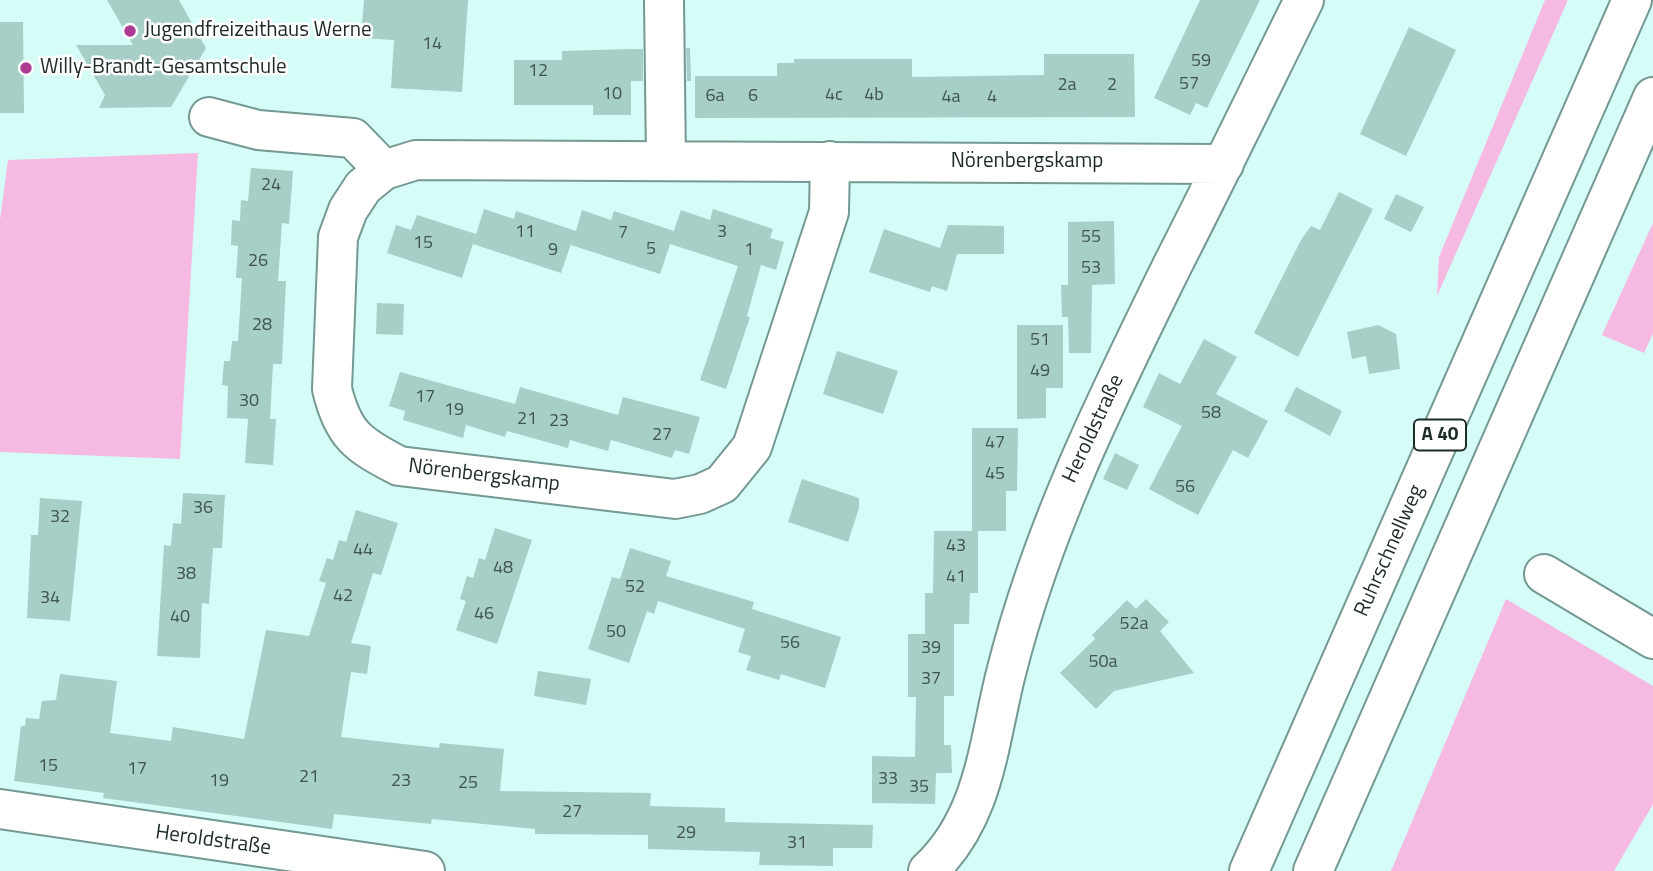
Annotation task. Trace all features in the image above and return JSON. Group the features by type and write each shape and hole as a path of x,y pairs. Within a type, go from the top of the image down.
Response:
{"main road":[{"path":"664,0 666,161"},
{"name":"Heroldstraße","path":"928,871 940,860 967,820 984,779 1006,673 1035,575 1070,480 1304,0"},
{"name":"Ruhrschnellweg","path":"1249,871 1632,0"},
{"name":"A 40","path":"1313,871 1653,97"},
{"path":"209,117 258,130 352,138 384,170"},
{"name":"Nörenbergskamp","path":"830,161 829,212 751,447 722,484 700,494 675,499 398,466 370,451 348,434 337,412 332,389 338,237 348,210 363,187 384,170 416,160 830,161 1224,164"},
{"path":"1544,575 1653,639"},
{"name":"Heroldstraße","path":"0,809 425,871"}],"shaded area":[{"path":"1545,0 1568,0 1437,296 1439,257"},
{"path":"198,153 180,459 0,452 0,220 8,160"},
{"path":"1653,223 1653,333 1644,353 1602,335"},
{"path":"1506,599 1653,686 1653,804 1614,871 1391,871"}],"building":[{"path":"107,0 179,0 206,48 171,107 99,108 105,95 76,45 133,45"},
{"path":"364,0 468,0 462,92 391,88 394,40 361,38"},
{"path":"1200,0 1260,0 1207,108 1196,103 1190,115 1154,98"},
{"path":"0,22 23,22 24,113 0,113"},
{"path":"1409,27 1456,50 1406,156 1360,134"},
{"path":"686,48 690,48 691,81 687,81"},
{"path":"643,49 643,81 631,81 631,115 593,115 593,105 514,105 514,60 562,60 562,51"},
{"path":"1044,54 1134,54 1135,117 695,118 695,76 777,76 777,63 794,63 794,59 912,59 912,77 1044,75"},
{"path":"251,168 293,171 289,224 282,223 278,281 286,281 282,364 273,364 270,419 276,419 273,465 245,463 248,419 252,419 227,418 228,386 222,385 224,361 230,361 232,341 238,341 242,278 236,278 238,246 231,245 232,220 240,221 241,200 248,201"},
{"path":"1339,192 1373,209 1298,357 1254,333 1301,240 1311,226 1320,230"},
{"path":"1396,194 1424,207 1411,232 1384,219"},
{"path":"484,209 514,219 516,211 576,231 582,210 611,220 614,211 674,231 681,210 710,220 713,209 773,229 770,238 784,242 776,270 761,265 747,316 750,317 726,389 700,380 738,266 670,244 660,274 571,245 573,238 561,273 473,244"},
{"path":"417,215 476,234 462,278 387,253 396,225 411,230"},
{"path":"1114,221 1115,284 1092,285 1091,353 1069,353 1068,317 1062,317 1061,285 1068,285 1068,222"},
{"path":"948,225 1004,226 1004,254 957,254 947,291 932,286 930,292 869,272 884,229 940,248"},
{"path":"377,303 404,304 403,335 376,334"},
{"path":"1017,325 1063,325 1063,388 1046,388 1046,418 1017,419"},
{"path":"1378,325 1396,334 1400,369 1369,374 1366,356 1352,359 1347,332"},
{"path":"1204,339 1237,357 1216,394 1268,421 1248,458 1233,450 1198,515 1149,489 1182,426 1143,407 1159,373 1180,384"},
{"path":"837,351 898,371 883,414 823,394"},
{"path":"400,372 515,404 520,387 618,415 623,397 700,417 689,454 675,450 672,458 611,440 608,451 570,440 568,448 507,431 505,437 466,425 463,438 403,420 405,411 389,406"},
{"path":"1296,387 1342,411 1330,436 1284,411"},
{"path":"972,428 1018,428 1017,491 1006,491 1006,531 972,531"},
{"path":"1115,453 1139,465 1127,490 1103,479"},
{"path":"802,479 859,498 859,508 848,542 788,522"},
{"path":"183,493 225,495 222,548 213,548 209,604 202,603 200,658 157,656 164,545 171,546 173,523 181,524"},
{"path":"40,498 82,501 70,621 27,618 31,535 38,535"},
{"path":"356,510 398,523 381,575 373,573 351,643 371,646 367,674 351,672 341,737 439,748 440,743 504,749 500,791 651,793 650,806 725,808 725,822 873,825 872,848 833,848 833,866 759,865 760,852 648,849 648,835 535,834 535,829 432,819 431,824 334,814 332,829 103,798 104,793 14,781 21,726 25,726 26,718 39,719 42,701 56,700 60,674 117,681 110,733 171,741 173,727 244,739 266,630 309,636 326,583 319,581 327,558 333,560 339,540 346,542"},
{"path":"495,528 532,540 497,644 456,630 466,601 460,599 467,576 473,578 479,558 485,560"},
{"path":"934,531 978,531 978,593 970,593 969,624 954,624 954,696 944,696 944,745 951,745 952,773 936,773 935,804 872,803 872,756 915,757 916,697 908,697 908,634 925,634 925,593 933,593"},
{"path":"630,548 671,561 666,576 754,602 752,609 841,637 825,688 781,674 779,680 746,670 751,656 738,652 745,629 658,601 654,614 647,611 629,663 588,649 612,577 620,579"},
{"path":"1146,599 1169,622 1160,631 1194,673 1114,691 1096,709 1060,673 1095,639 1092,635 1127,600 1136,609"},
{"path":"538,671 591,679 586,705 534,696"}],"place":[{"name":"Jugendfreizeithaus Werne","path":"130,31"},
{"name":"Willy-Brandt-Gesamtschule","path":"26,68"}]}
